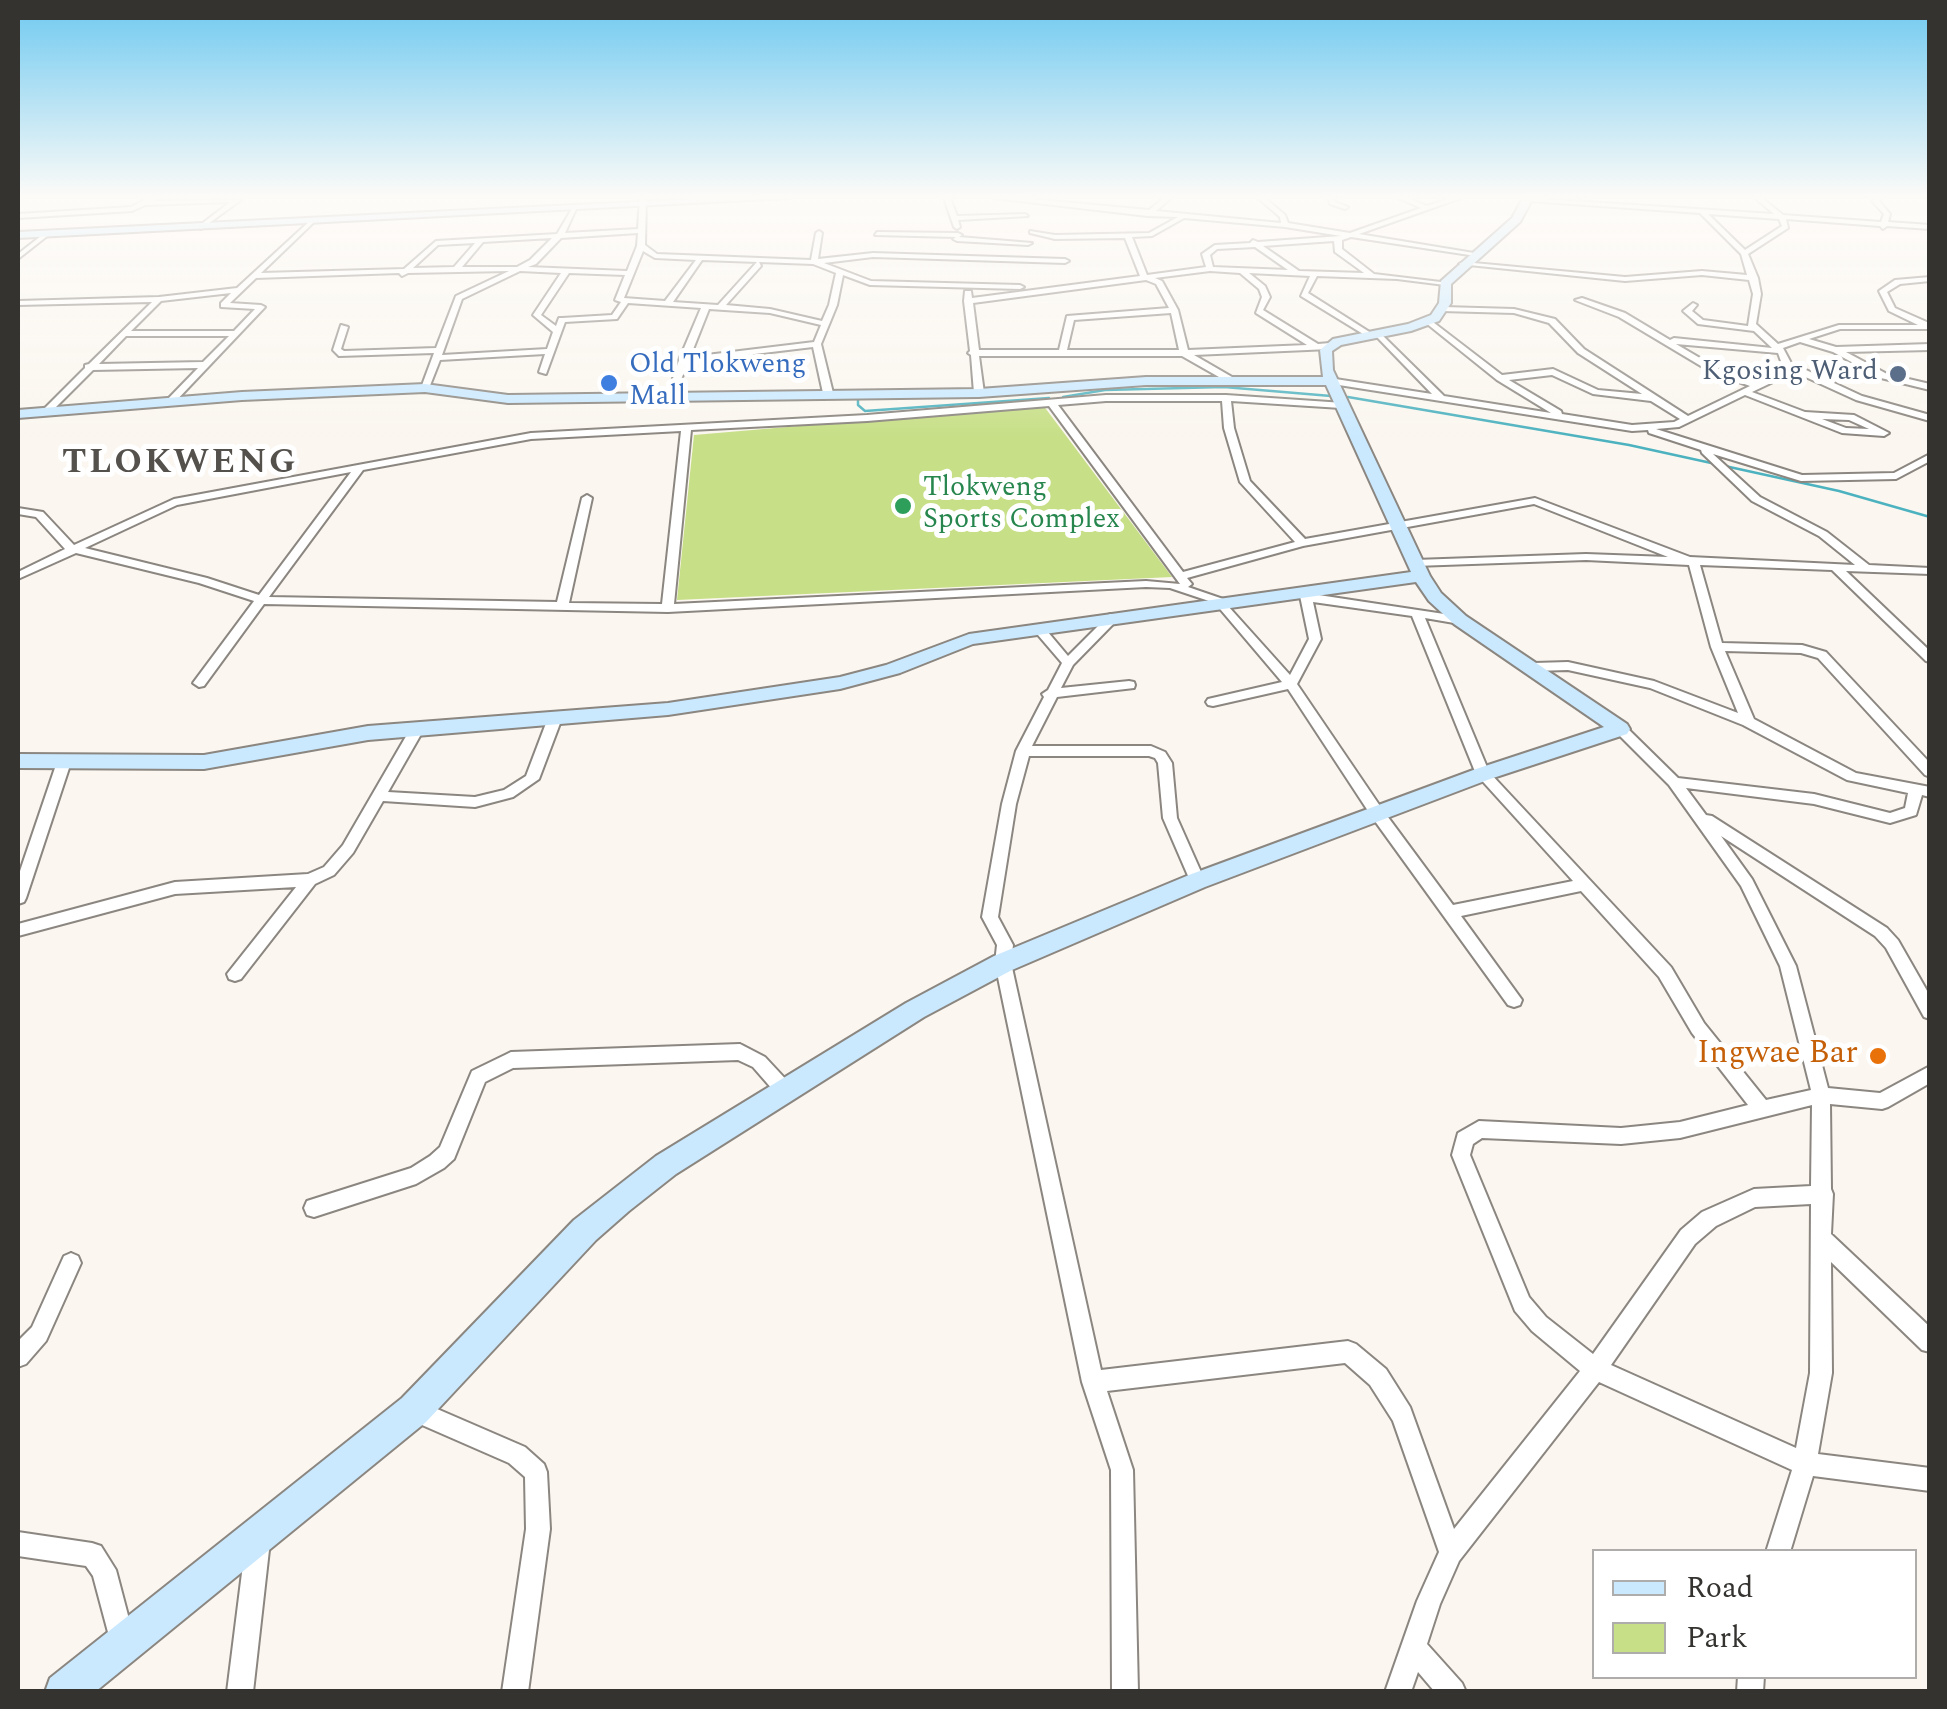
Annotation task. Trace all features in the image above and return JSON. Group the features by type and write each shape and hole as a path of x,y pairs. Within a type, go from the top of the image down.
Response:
{"street":[{"path":"169,404 261,307 224,304 251,278"},
{"path":"425,388 463,293 500,278"},
{"path":"556,330 537,315 562,278"},
{"path":"627,278 618,296 625,302 770,311 824,324"},
{"path":"666,304 686,278"},
{"path":"720,308 746,278"},
{"path":"828,392 817,344 838,278"},
{"path":"857,278 867,282 1062,288"},
{"path":"928,282 931,278"},
{"path":"986,284 988,278"},
{"path":"1062,288 1063,278"},
{"path":"968,301 1132,278"},
{"path":"1148,278 1159,282 1174,310 1184,353 1229,379"},
{"path":"1249,278 1266,297 1259,311 1315,346"},
{"path":"1313,278 1304,294 1373,334 1440,398"},
{"path":"1390,278 1444,283"},
{"path":"1444,308 1444,283 1449,278"},
{"path":"1612,278 1641,278"},
{"path":"1754,278 1755,329"},
{"path":"1930,279 1898,282 1883,291 1892,308 1930,327"},
{"path":"967,284 979,393"},
{"path":"18,303 160,299 239,290"},
{"path":"46,412 160,299"},
{"path":"1579,300 1670,340 1714,370 1756,386"},
{"path":"543,372 556,330 564,319 616,316 625,302"},
{"path":"1693,305 1687,311 1701,322 1755,329 1779,349 1787,365 1859,398 1930,418"},
{"path":"670,395 706,307"},
{"path":"972,354 1184,353 1330,346 1429,321 1444,308 1514,311 1552,321 1581,351 1686,418"},
{"path":"1062,354 1070,318 1174,310"},
{"path":"1429,321 1500,378 1565,418"},
{"path":"1670,340 1779,349 1839,327 1930,327"},
{"path":"344,328 337,350 342,354 549,351"},
{"path":"124,334 235,333"},
{"path":"1798,339 1836,350 1884,376 1930,387"},
{"path":"684,360 817,344"},
{"path":"1836,350 1889,345 1930,347"},
{"path":"1330,346 1324,356 1329,381 1435,598 1460,620 1534,667 1620,730 1674,782 1747,883 1788,966 1821,1095 1821,1373 1804,1464 1779,1549"},
{"path":"88,367 204,365"},
{"path":"1646,429 1669,427 1756,386 1787,365"},
{"path":"1500,378 1553,372 1596,392 1660,399"},
{"path":"18,576 70,548 174,502 531,436 847,419 1229,379 1329,381 1646,429 1801,478 1896,476 1930,457"},
{"path":"18,414 425,388 482,399 848,392 1226,398 1342,405"},
{"path":"847,419 848,392"},
{"path":"1744,392 1804,415 1854,433 1884,433 1850,416 1804,415"},
{"path":"1052,397 1192,592"},
{"path":"1226,398 1229,428 1245,482 1302,543"},
{"path":"668,608 686,430"},
{"path":"1700,447 1756,498 1823,534 1866,568"},
{"path":"199,682 360,466"},
{"path":"562,607 586,498"},
{"path":"1180,576 1302,543 1397,523 1542,502 1584,524 1689,560"},
{"path":"18,511 39,514 70,548 203,580 263,600 668,608 1146,584 1192,592 1222,603 1291,684 1377,814 1514,1000"},
{"path":"18,761 204,762 417,729 668,708 840,683 893,669 969,639 1305,594 1418,570 1586,556 1930,571"},
{"path":"1689,560 1717,647 1748,722"},
{"path":"1834,566 1930,658"},
{"path":"1305,594 1460,620"},
{"path":"1213,702 1291,684 1315,639 1305,594"},
{"path":"1417,614 1484,774 1664,972 1698,1028 1762,1108"},
{"path":"1114,618 1068,663 1048,694 1023,751 1008,804 990,917 1005,946 1003,963 1092,1382 1122,1470 1125,1692"},
{"path":"1038,628 1068,663"},
{"path":"1717,647 1802,649 1822,656 1930,772"},
{"path":"1534,667 1568,666 1654,685 1748,722 1852,777 1919,797 1898,817 1884,817 1814,798 1674,782"},
{"path":"1048,694 1129,685"},
{"path":"379,796 475,802 508,794 532,779 555,718"},
{"path":"234,974 310,880 336,864 417,729"},
{"path":"64,1692 414,1410 585,1230 777,1083 1003,963 1197,881 1484,774 1620,730"},
{"path":"1023,751 1151,750 1160,755 1166,763 1170,818 1197,881"},
{"path":"18,898 64,762"},
{"path":"1699,815 1881,932 1892,944 1930,1012"},
{"path":"18,930 175,888 310,880"},
{"path":"1449,912 1583,884"},
{"path":"314,1208 416,1175 437,1162 447,1153 478,1077 502,1062 740,1052 777,1083"},
{"path":"1930,1074 1882,1101 1821,1095 1680,1130 1621,1136 1479,1130 1466,1139 1461,1155 1522,1304 1539,1324 1595,1369 1804,1464 1930,1480"},
{"path":"1398,1692 1451,1553 1595,1369 1688,1237 1709,1219 1754,1198 1823,1194"},
{"path":"1823,1240 1930,1342"},
{"path":"18,1356 39,1334 71,1263"},
{"path":"1092,1382 1348,1352 1392,1395 1451,1553"},
{"path":"414,1410 517,1455 536,1472 538,1529 516,1692"},
{"path":"240,1692 259,1538"},
{"path":"18,1544 92,1555 104,1570 124,1646"},
{"path":"1414,1649 1452,1692"}],"green space":[{"name":"Tlokweng Sports Complex","path":"1043,405 1172,577 677,600 694,435"}],"waterway":[{"path":"1063,397 1105,390 1224,387 1331,396"},
{"path":"858,397 858,405 865,411 1049,398"},
{"path":"1348,397 1629,445 1839,491 1930,517"}],"place":[{"name":"Kgosing Ward","path":"1898,374"},
{"name":"Old Tlokweng Mall","path":"609,383"},
{"name":"Tlokweng Sports Complex","path":"903,506"},
{"name":"Ingwae Bar","path":"1878,1056"}],"district":[{"name":"TLOKWENG","path":"180,465"}]}
